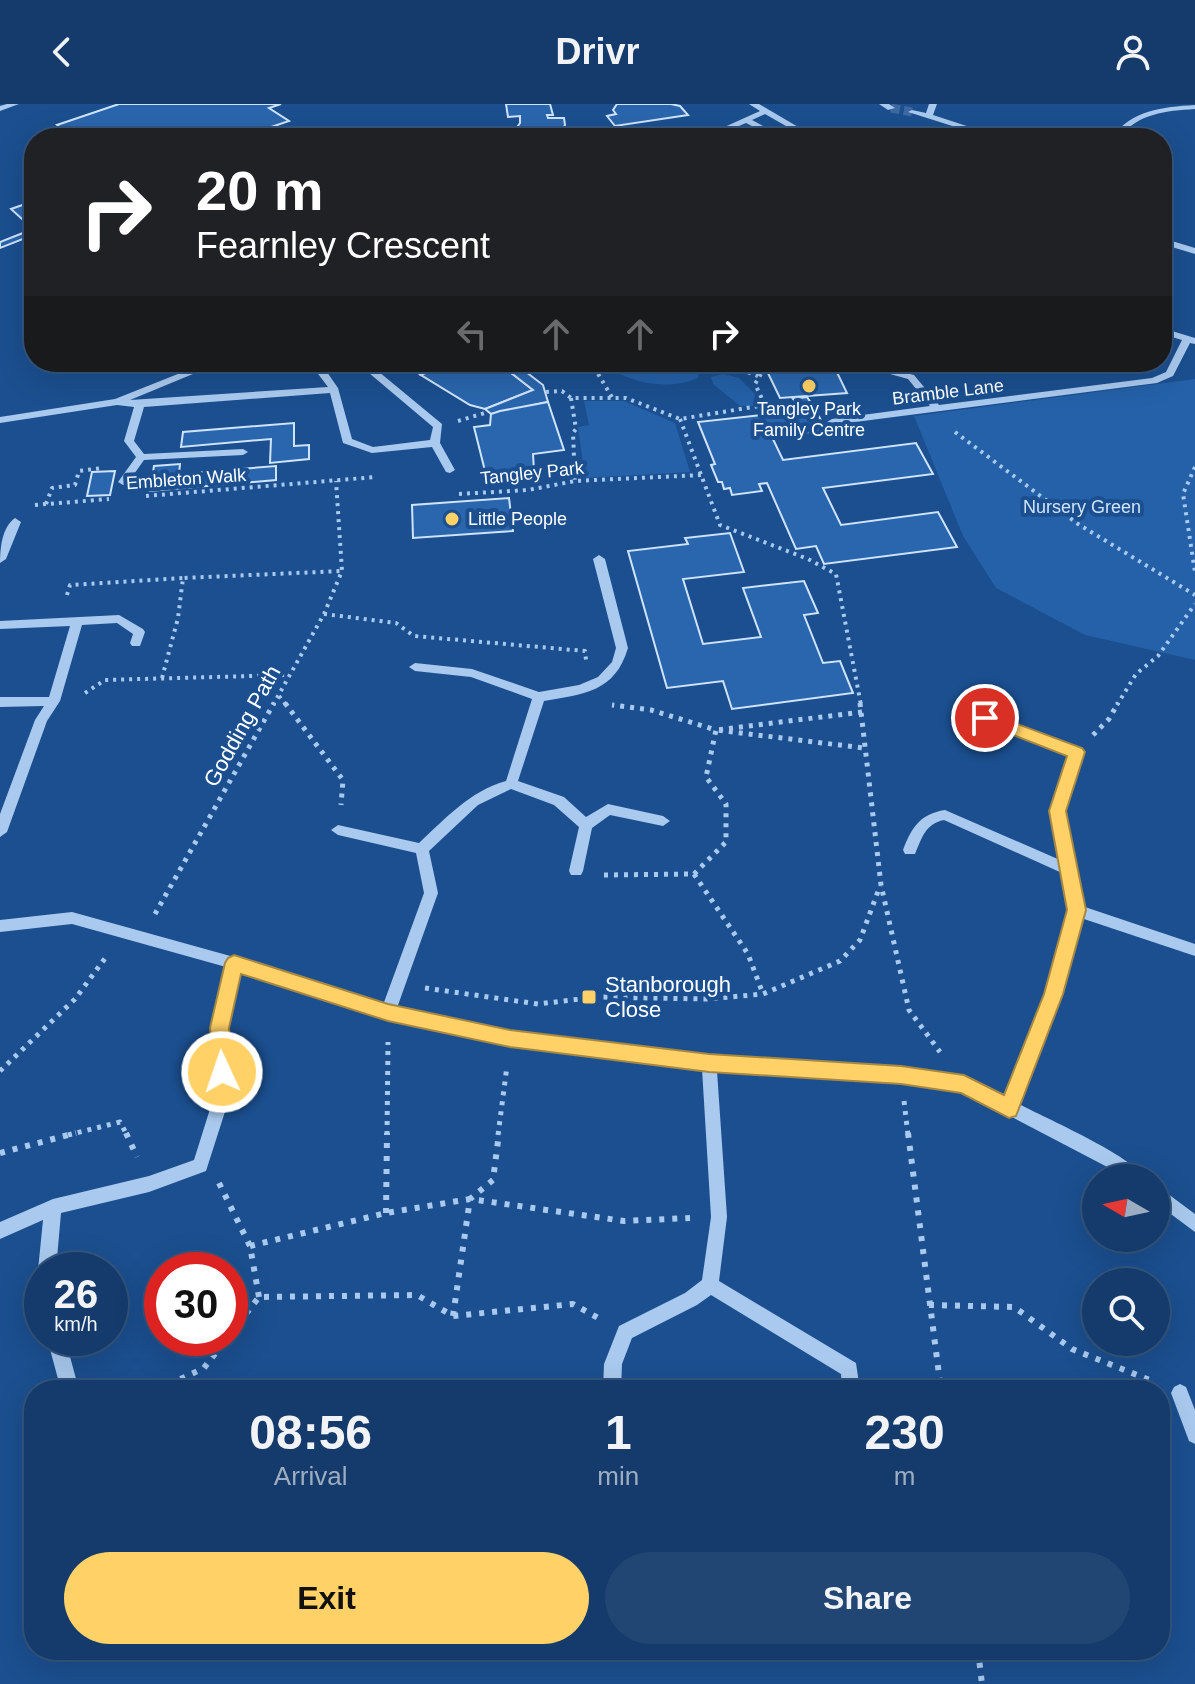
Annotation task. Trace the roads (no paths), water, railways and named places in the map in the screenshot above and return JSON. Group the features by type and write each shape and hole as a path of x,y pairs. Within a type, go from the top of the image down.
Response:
{"street":[{"path":"0,109 15,104"},
{"path":"753,104 796,128"},
{"path":"929,116 933,104"},
{"path":"1130,104 1140,116"},
{"path":"1124,128 1140,116 1160,110 1195,107"},
{"path":"728,128 766,111"},
{"path":"914,117 929,116 966,128"},
{"path":"747,120 762,128"},
{"path":"1172,244 1195,251"},
{"name":"Bramble Lane","path":"1172,371 1191,340"},
{"path":"0,420 117,402 192,372"},
{"path":"324,372 343,416 347,441 372,450 435,443"},
{"path":"373,372 438,426 435,443 450,470"},
{"path":"891,372 911,377 938,410"},
{"name":"Bramble Lane","path":"832,422 1154,381 1171,372"},
{"path":"117,402 140,404 333,390"},
{"path":"138,461 129,441 140,404"},
{"path":"123,482 138,461 243,452"},
{"path":"0,559 15,522"},
{"path":"415,667 472,673 539,697 590,687 611,676 620,661 622,648 599,559"},
{"path":"0,625 119,619 139,632 136,643"},
{"path":"0,832 41,720 54,701 77,622"},
{"path":"511,784 539,697"},
{"path":"0,702 54,701"},
{"path":"985,718 1076,752 1058,811 1076,910 1054,994 1009,1109"},
{"path":"422,849 462,810 492,788 511,784 559,801 586,825"},
{"path":"576,871 586,825 608,809 663,821"},
{"path":"910,850 919,824 929,817 945,815 1069,870"},
{"path":"338,830 422,849"},
{"path":"388,1013 431,893 422,849"},
{"path":"1076,910 1195,950"},
{"path":"0,926 72,918 234,963 388,1013 510,1039 709,1063 901,1075 964,1084 1117,1164"},
{"path":"0,1231 53,1207 149,1184 200,1166 223,1093 219,1028 234,963"},
{"path":"612,1380 613,1364 625,1332 691,1299 710,1285 719,1217 709,1063"},
{"path":"1170,1204 1195,1224"},
{"path":"49,1252 53,1207"},
{"path":"710,1285 850,1369 851,1380"},
{"path":"61,1356 67,1380"},
{"path":"1180,1393 1195,1435"}],"tunnel":[{"path":"891,108 912,112"}],"place":[{"name":"Tangley Park Family Centre","path":"809,386"},
{"name":"Little People","path":"452,519"},
{"name":"Stanborough Close","path":"589,997"}],"park label":[{"name":"Nursery Green","path":"1082,507"}]}
